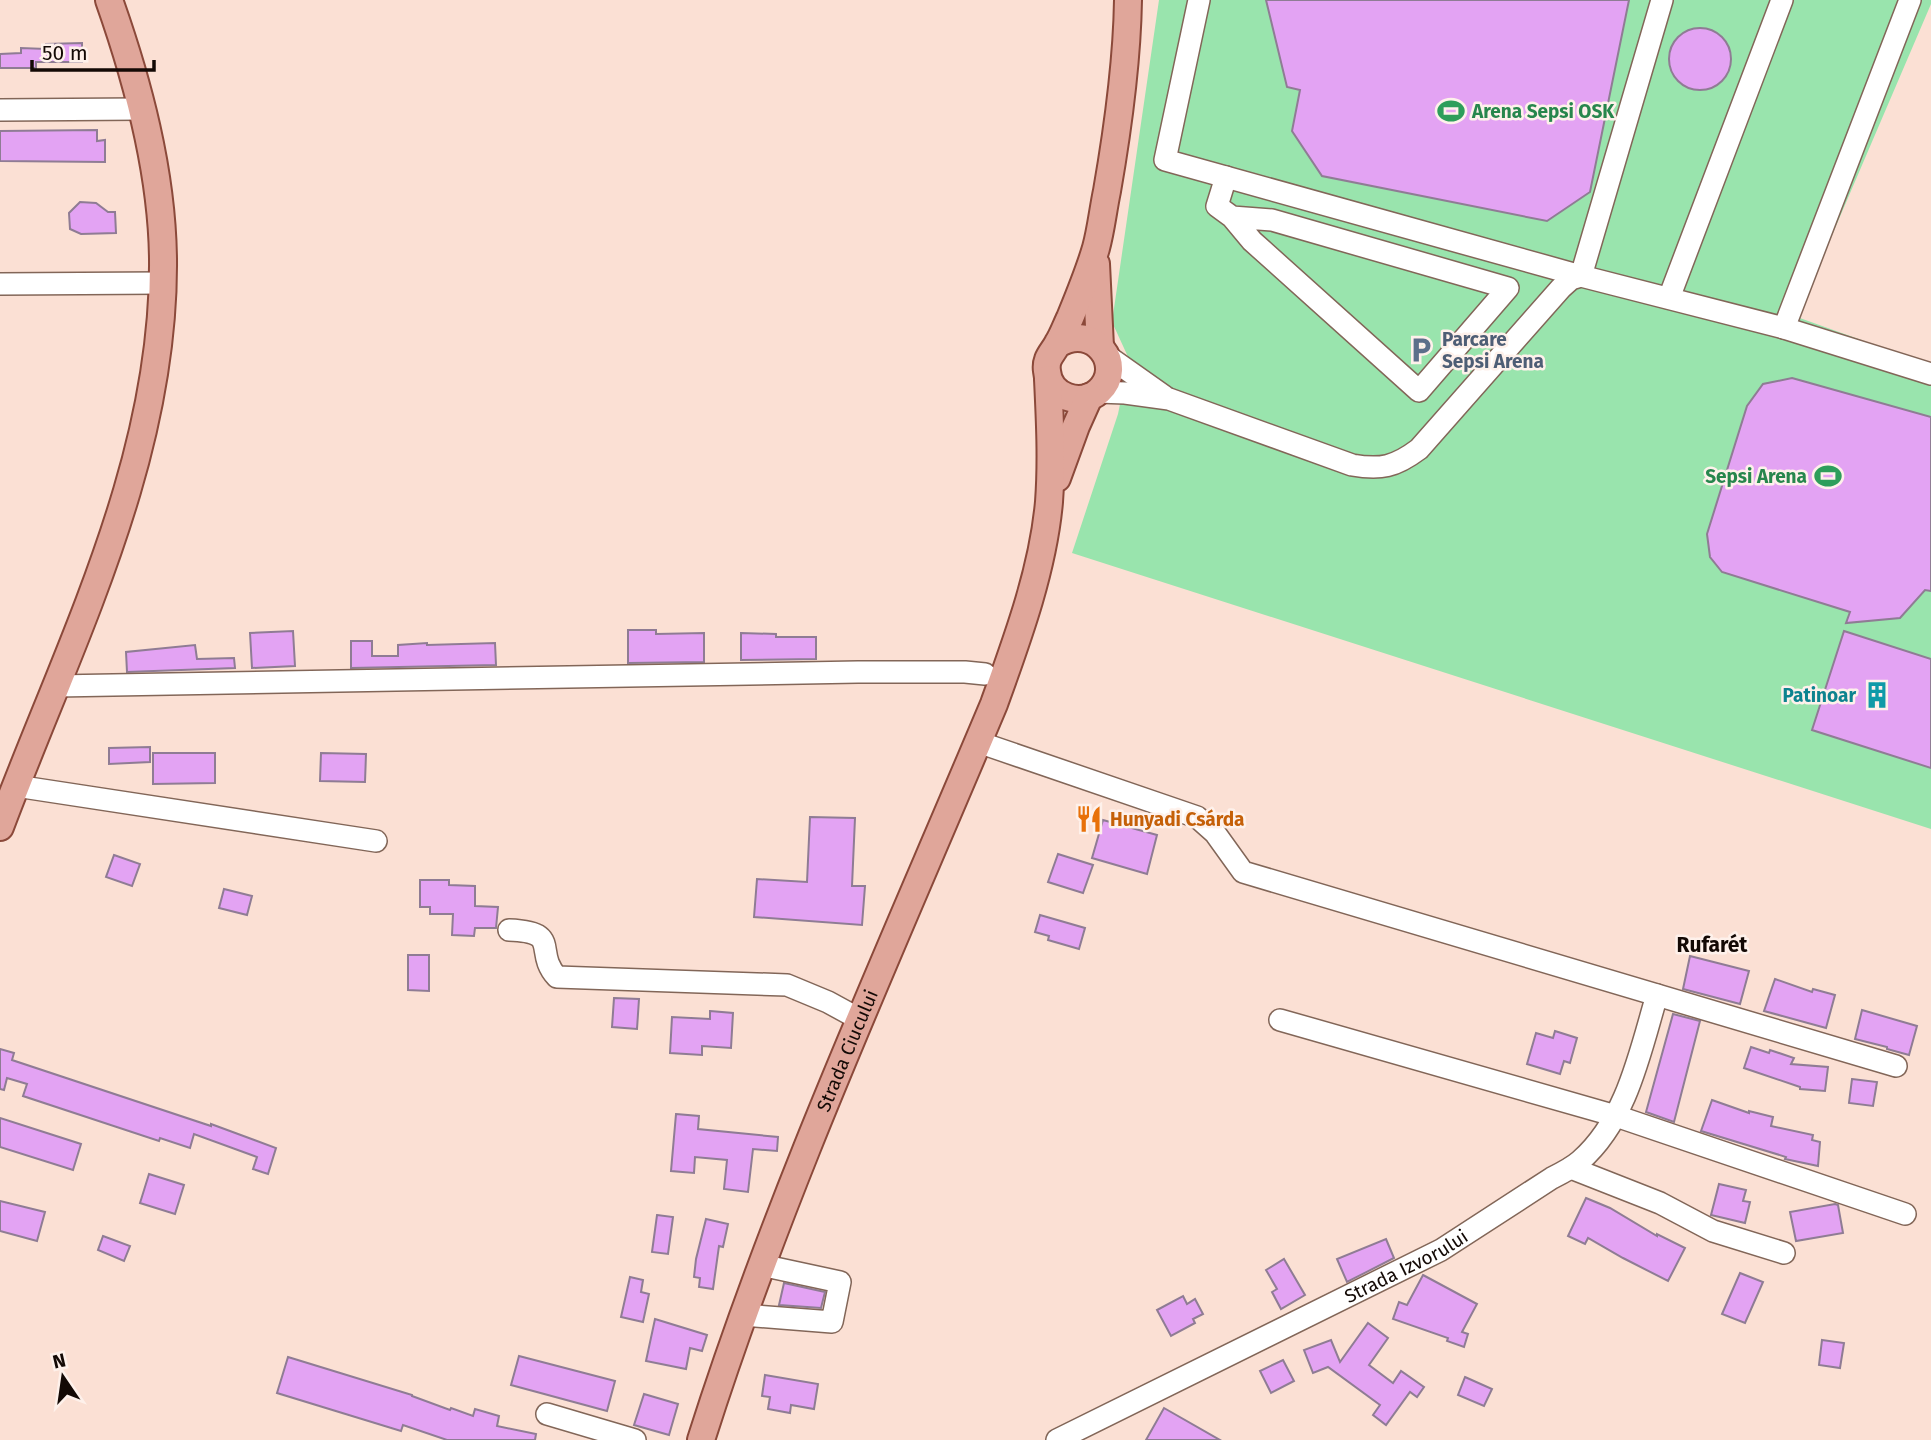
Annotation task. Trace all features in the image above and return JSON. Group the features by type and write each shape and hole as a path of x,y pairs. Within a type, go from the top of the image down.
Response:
{"main road":[{"path":"0,827 110,547 141,443 158,344 163,256 154,168 131,68 109,0"},
{"path":"1049,503 1051,425 1046,369 1048,359 1071,316 1096,248 1114,154 1125,62 1128,0"},
{"path":"1049,503 1076,426 1108,375 1109,365 1103,351 1096,248"},
{"path":"1058,344 1065,340 1083,338 1092,341 1103,351"},
{"path":"1048,379 1060,395 1069,399 1079,400 1093,395"},
{"name":"Strada Ciucului","path":"701,1440 761,1265 823,1109 978,742 997,669 1031,590 1049,503"}],"street":[{"path":"1199,0 1166,160 1581,276 1784,328 1931,374"},
{"path":"1581,276 1662,0"},
{"path":"1669,298 1782,0"},
{"path":"1784,328 1910,0"},
{"path":"0,110 141,109"},
{"path":"1226,177 1217,206 1232,217 1252,241 1419,391 1508,288 1272,220 1232,217"},
{"path":"1093,395 1125,393 1169,399 1352,465 1387,467 1406,459 1419,449 1560,288 1571,279 1581,276"},
{"path":"0,284 163,283"},
{"path":"1103,351 1169,399"},
{"path":"56,686 965,672 997,669"},
{"path":"978,742 1197,817 1215,833 1243,872 1896,1066"},
{"path":"16,786 376,841"},
{"path":"509,930 538,934 543,940 551,971 557,978 787,985 861,1020"},
{"name":"Strada Izvorului","path":"1057,1440 1441,1250 1571,1168 1590,1152 1616,1116 1635,1070 1657,995"},
{"path":"1280,1020 1616,1116 1905,1214"},
{"path":"1571,1168 1660,1203 1713,1231 1784,1253"},
{"path":"743,1315 832,1322 840,1282 761,1265"},
{"path":"547,1414 635,1440"}],"green space":[{"path":"1159,0 1931,0 1797,317 1931,365 1931,829 1072,553 1118,414 1129,359 1112,322"}],"building":[{"name":"Arena Sepsi OSK","path":"1266,0 1629,0 1590,192 1547,221 1322,176 1292,131 1300,90 1287,87"},
{"path":"1700,28 1712,30 1722,37 1729,47 1729,71 1722,81 1712,88 1700,90 1688,88 1678,81 1671,71 1669,59 1671,47 1678,37 1688,30"},
{"path":"82,43 82,62 36,62 36,68 0,68 0,54 21,53 21,48 46,49 46,44"},
{"path":"97,130 97,141 105,140 105,162 0,161 0,131"},
{"path":"80,202 96,203 108,212 115,212 116,233 81,234 70,229 69,213"},
{"name":"Sepsi Arena","path":"1792,378 1931,417 1931,591 1925,590 1900,618 1846,623 1850,612 1722,572 1710,557 1707,534 1747,406 1763,384"},
{"path":"628,630 656,630 656,634 704,633 704,662 628,663"},
{"path":"293,631 295,666 252,668 250,633"},
{"name":"Patinoar","path":"1844,631 1931,659 1931,768 1812,730"},
{"path":"741,633 776,634 776,637 816,637 816,659 741,660"},
{"path":"351,641 372,641 372,656 398,656 398,645 495,643 496,665 351,668"},
{"path":"195,645 197,659 234,658 235,668 127,672 126,652"},
{"path":"150,747 150,762 109,764 109,748"},
{"path":"153,753 215,753 215,783 153,784"},
{"path":"321,753 366,754 365,782 320,781"},
{"path":"810,817 855,818 852,886 865,886 862,925 754,917 757,879 807,882"},
{"path":"1103,820 1157,835 1147,874 1092,858"},
{"path":"1058,854 1093,865 1083,893 1048,882"},
{"path":"114,855 140,864 132,886 106,877"},
{"path":"420,880 449,880 449,885 475,886 475,906 498,907 496,928 475,928 474,936 452,935 453,914 430,914 430,907 420,907"},
{"path":"224,889 252,896 247,915 219,908"},
{"path":"1040,915 1085,928 1079,949 1048,940 1049,936 1035,932"},
{"path":"408,955 429,955 429,991 408,990"},
{"path":"1690,956 1749,971 1740,1004 1683,989"},
{"path":"1775,979 1812,992 1813,989 1835,995 1826,1028 1764,1011"},
{"path":"614,998 639,999 637,1029 612,1027"},
{"path":"1862,1010 1917,1026 1909,1055 1855,1039"},
{"path":"710,1011 733,1013 731,1048 702,1046 702,1055 670,1053 672,1017 710,1019"},
{"path":"1673,1014 1700,1021 1674,1122 1646,1112"},
{"path":"1555,1031 1577,1038 1570,1063 1564,1061 1560,1074 1527,1064 1536,1033 1553,1038"},
{"path":"1751,1047 1794,1058 1791,1064 1828,1067 1825,1091 1800,1089 1744,1068"},
{"path":"0,1049 14,1053 12,1060 211,1124 276,1148 268,1174 253,1169 257,1157 194,1134 190,1148 160,1138 159,1141 23,1096 27,1084 7,1078 4,1090 0,1089"},
{"path":"1852,1079 1877,1082 1873,1106 1849,1103"},
{"path":"1712,1100 1749,1113 1773,1117 1771,1126 1813,1135 1812,1140 1820,1142 1818,1166 1785,1159 1786,1157 1701,1131"},
{"path":"676,1114 699,1116 698,1129 778,1137 777,1151 753,1149 748,1192 724,1189 727,1160 695,1157 694,1173 671,1171"},
{"path":"0,1118 81,1144 73,1170 0,1147"},
{"path":"149,1174 184,1185 175,1214 140,1203"},
{"path":"1719,1184 1746,1190 1743,1201 1750,1202 1745,1223 1711,1215"},
{"path":"1586,1198 1685,1248 1668,1281 1588,1238 1585,1244 1568,1236"},
{"path":"0,1201 45,1212 37,1241 0,1231"},
{"path":"1838,1205 1843,1233 1796,1241 1790,1212"},
{"path":"657,1215 673,1217 668,1254 652,1252"},
{"path":"706,1219 728,1224 723,1247 719,1246 713,1289 699,1287 700,1278 694,1277"},
{"path":"103,1236 130,1246 124,1261 98,1250"},
{"path":"1386,1239 1394,1258 1347,1282 1337,1259"},
{"path":"1284,1259 1305,1295 1281,1309 1272,1292 1277,1289 1266,1270"},
{"path":"1740,1273 1763,1282 1745,1323 1722,1314"},
{"path":"1423,1275 1477,1304 1462,1332 1468,1334 1464,1347 1447,1341 1448,1338 1393,1319 1399,1302 1407,1305"},
{"path":"630,1277 643,1280 641,1292 649,1294 643,1322 621,1317"},
{"path":"784,1283 825,1292 821,1308 779,1305"},
{"path":"1183,1296 1187,1304 1195,1299 1203,1314 1193,1319 1195,1323 1171,1336 1157,1310"},
{"path":"655,1319 707,1335 702,1351 690,1348 686,1369 646,1361"},
{"path":"1368,1323 1388,1338 1369,1365 1393,1383 1401,1371 1424,1387 1417,1397 1410,1392 1386,1425 1373,1415 1380,1405 1328,1367 1313,1373 1304,1350 1331,1340 1340,1362"},
{"path":"1822,1340 1844,1343 1840,1368 1819,1365"},
{"path":"519,1356 615,1381 607,1411 511,1385"},
{"path":"288,1357 412,1395 450,1410 451,1408 473,1416 475,1409 499,1416 497,1426 536,1434 535,1440 447,1440 403,1425 401,1431 277,1393"},
{"path":"1283,1360 1294,1381 1271,1393 1260,1371"},
{"path":"765,1375 818,1384 814,1409 791,1405 790,1413 768,1409 770,1397 762,1396"},
{"path":"1465,1377 1492,1389 1484,1406 1458,1395"},
{"path":"644,1394 678,1404 669,1435 634,1425"},
{"path":"1164,1408 1220,1440 1146,1440"}],"place":[{"name":"Arena Sepsi OSK","path":"1451,111"},
{"name":"Parcare Sepsi Arena","path":"1421,350"},
{"name":"Sepsi Arena","path":"1828,476"},
{"name":"Patinoar","path":"1877,695"},
{"name":"Hunyadi Csárda","path":"1089,819"}],"district":[{"name":"Rufarét","path":"1712,945"}]}
